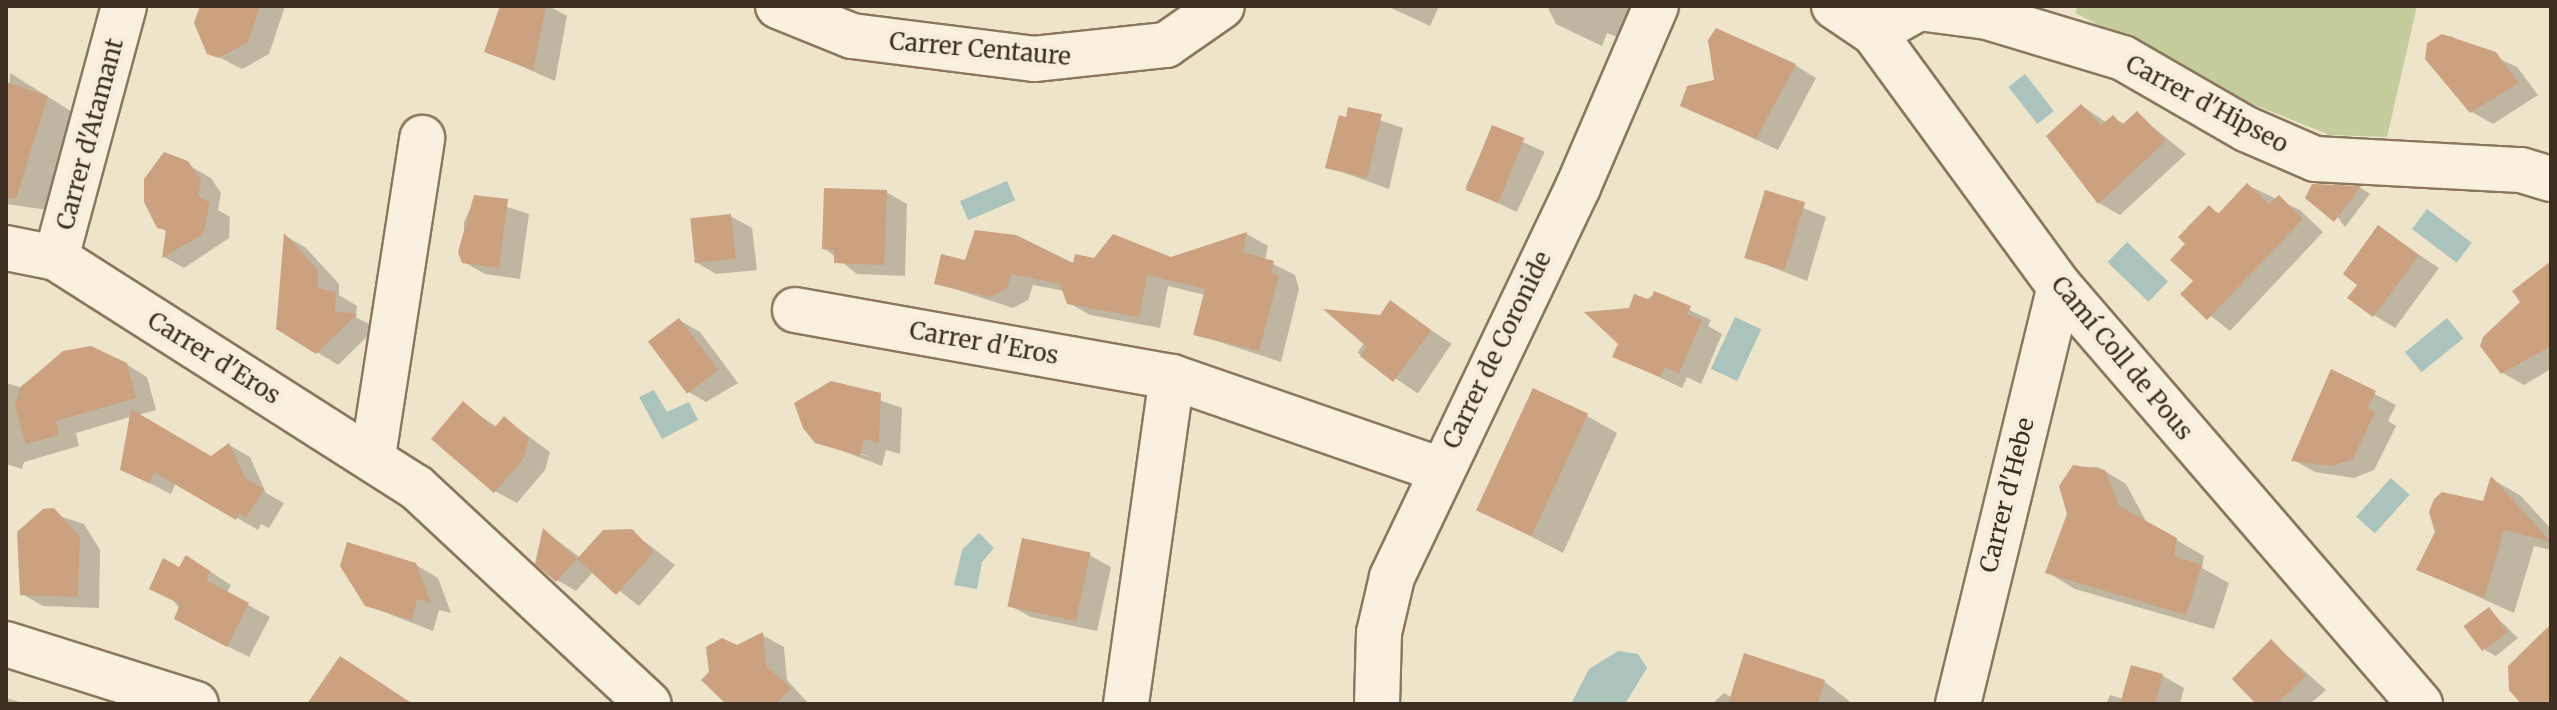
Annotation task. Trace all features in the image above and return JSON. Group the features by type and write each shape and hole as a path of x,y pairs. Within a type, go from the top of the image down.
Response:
{"street":[{"name":"Carrer d'Atamant","path":"6,248 56,258 124,6"},
{"name":"Carrer Centaure","path":"778,6 852,36 1034,59 1166,45 1222,6"},
{"name":"Carrer de Coronide","path":"1377,704 1384,602 1438,469 1578,187 1656,6"},
{"name":"Camí Coll de Pous","path":"1834,6 1874,33 2060,287 2416,702"},
{"name":"Carrer d'Hipseo","path":"1874,33 1919,8 1987,17 2123,58 2246,129 2315,159 2521,170 2551,179"},
{"path":"373,456 422,138"},
{"name":"Carrer d'Eros","path":"56,258 373,456 649,704"},
{"name":"Carrer d'Hebe","path":"1958,704 2060,287"},
{"name":"Carrer d'Eros","path":"795,310 1172,377 1438,469"},
{"path":"1126,704 1172,377"},
{"path":"6,644 196,704"}],"green space":[{"path":"2078,6 2417,6 2387,137 2330,135 2247,102 2075,13"}],"water":[{"path":"2025,74 2054,111 2037,124 2008,87"},
{"path":"1007,181 1015,200 968,220 960,201"},
{"path":"2427,209 2472,243 2457,263 2412,229"},
{"path":"2127,242 2168,282 2149,302 2108,262"},
{"path":"1735,317 1761,329 1737,381 1711,369"},
{"path":"2447,318 2463,338 2421,372 2405,352"},
{"path":"654,390 667,412 689,402 698,420 662,439 639,397"},
{"path":"2391,478 2410,495 2375,533 2356,517"},
{"path":"979,533 994,548 982,562 977,589 954,585 962,550"},
{"path":"1618,651 1638,654 1647,668 1625,704 1571,704 1589,669"}],"building":[{"path":"200,6 260,6 248,42 219,58 207,54 194,23"},
{"path":"500,6 546,6 533,70 484,52"},
{"path":"1716,28 1796,64 1756,139 1680,106 1687,86 1714,80 1708,40"},
{"path":"2442,34 2496,52 2518,83 2470,113 2425,59 2427,43"},
{"path":"6,82 48,96 16,199 6,198"},
{"path":"2081,104 2101,125 2113,115 2122,125 2137,111 2166,141 2098,204 2046,136"},
{"path":"1348,107 1382,114 1367,178 1325,168 1339,115 1346,117"},
{"path":"1492,125 1524,138 1498,203 1466,190"},
{"path":"164,152 188,161 201,180 198,196 210,203 203,234 162,258 166,230 157,228 144,202 144,179"},
{"path":"2247,183 2269,204 2279,195 2303,219 2207,320 2180,294 2193,281 2170,260 2185,244 2178,237 2209,205 2218,214"},
{"path":"2312,184 2361,186 2334,222 2305,198"},
{"path":"824,188 887,190 884,265 834,263 834,250 822,249"},
{"path":"1765,190 1805,202 1784,270 1744,258"},
{"path":"474,195 508,199 499,268 462,263 458,252"},
{"path":"731,214 736,259 695,263 690,218"},
{"path":"2378,225 2419,255 2373,317 2347,298 2357,285 2343,274"},
{"path":"975,230 1016,235 1073,263 1075,254 1094,258 1113,234 1171,257 1247,232 1243,252 1274,261 1271,273 1279,275 1259,351 1193,335 1205,289 1147,275 1139,317 1067,304 1060,284 1011,274 1007,288 990,297 934,284 941,254 965,260"},
{"path":"284,233 318,270 318,288 336,292 335,311 357,314 316,354 276,329"},
{"path":"2551,261 2551,346 2501,374 2480,346 2483,337 2520,302 2512,291"},
{"path":"1654,291 1691,306 1687,314 1702,320 1679,373 1665,367 1660,377 1612,357 1618,344 1584,312 1629,308 1634,294 1650,300"},
{"path":"1390,300 1431,330 1393,382 1360,356 1367,347 1323,309 1380,315"},
{"path":"679,318 718,370 687,393 648,341"},
{"path":"91,346 127,363 136,398 56,421 59,435 26,444 15,407 20,388 63,351"},
{"path":"2331,369 2376,391 2367,408 2375,412 2353,459 2331,466 2291,461"},
{"path":"831,381 881,393 879,443 864,439 860,456 815,443 803,428 794,403"},
{"path":"1533,388 1588,414 1531,536 1476,510"},
{"path":"463,401 494,428 504,416 529,438 524,458 494,493 431,439"},
{"path":"131,409 211,456 229,443 245,478 264,489 246,518 239,513 236,520 154,472 149,483 120,470"},
{"path":"2073,465 2105,470 2119,506 2177,538 2174,556 2202,565 2186,615 2045,573 2067,514 2059,486"},
{"path":"2491,476 2551,542 2504,530 2484,598 2416,570 2435,532 2429,512 2434,499 2442,492 2483,501"},
{"path":"54,508 80,537 78,597 20,595 17,532 43,509"},
{"path":"543,528 577,559 556,582 535,564"},
{"path":"632,529 654,552 616,595 577,559 603,530"},
{"path":"1022,538 1090,553 1076,621 1007,606"},
{"path":"347,542 416,563 431,603 417,599 412,620 365,606 340,566"},
{"path":"186,555 210,571 206,580 249,603 227,647 174,619 180,604 149,589 163,558 179,567"},
{"path":"2489,607 2508,632 2482,651 2463,626"},
{"path":"2551,624 2551,704 2521,704 2509,690 2508,666"},
{"path":"763,632 766,666 791,688 776,704 726,704 701,680 709,672 706,647 722,638 737,645"},
{"path":"2271,639 2306,676 2276,704 2256,704 2232,679"},
{"path":"1744,653 1825,680 1818,704 1728,704"},
{"path":"340,656 413,704 307,704"},
{"path":"2131,665 2163,674 2155,704 2120,704"}]}
